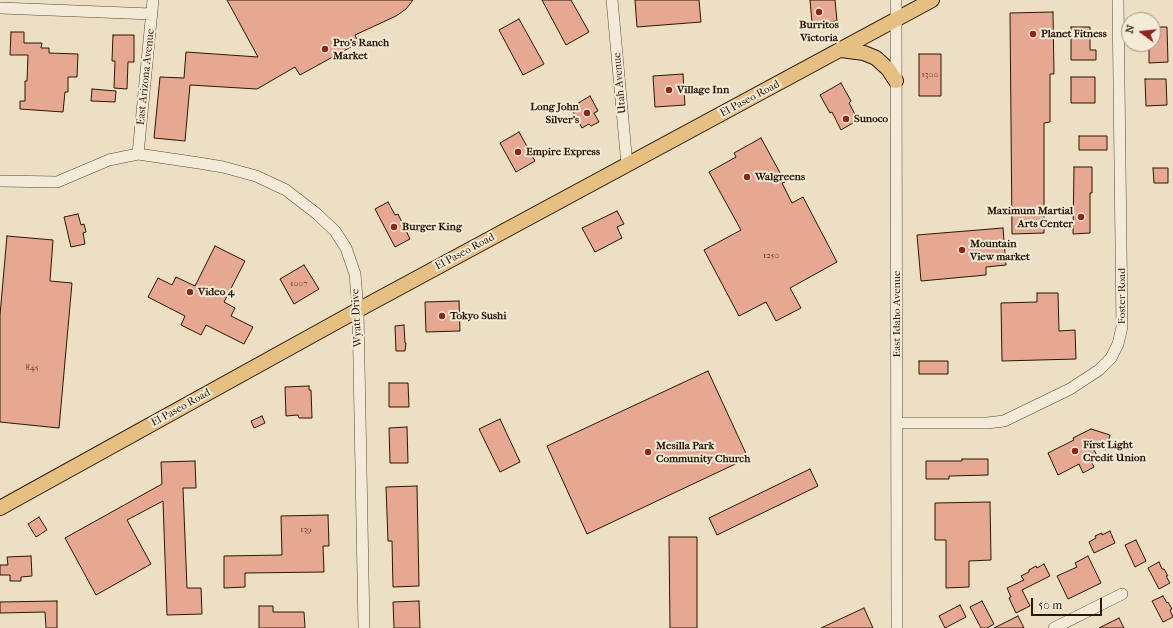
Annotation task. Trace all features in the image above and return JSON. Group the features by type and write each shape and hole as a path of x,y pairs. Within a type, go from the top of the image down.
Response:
{"main road":[{"name":"El Paseo Road","path":"0,508 358,310 932,0"},
{"path":"841,50 864,53 876,58 888,69 896,81"}],"street":[{"name":"East Arizona Avenue","path":"138,154 153,0"},
{"name":"Utah Avenue","path":"612,0 626,165"},
{"name":"East Idaho Avenue","path":"896,0 897,628"},
{"name":"Foster Road","path":"897,423 987,423 1004,421 1070,389 1099,370 1111,358 1118,344 1122,327 1118,0"},
{"path":"0,8 152,14"},
{"path":"0,181 57,182 109,160 138,154"},
{"name":"Wyatt Drive","path":"138,154 222,167 256,176 286,190 317,214 335,231 346,248 355,274 358,310 364,628"},
{"path":"1054,628 1122,594"}],"building":[{"path":"227,0 413,0 406,9 396,16 355,35 358,43 300,75 295,67 257,89 190,85 185,141 154,138 160,77 184,78 186,52 258,57"},
{"path":"542,0 571,0 589,32 566,45"},
{"path":"635,0 699,0 701,22 637,27"},
{"name":"Burritos Victoria","path":"810,0 835,0 837,21 812,23"},
{"path":"1053,12 1054,74 1050,74 1050,122 1044,123 1044,233 1012,234 1010,13"},
{"path":"519,19 544,64 523,75 499,30"},
{"path":"1071,27 1090,27 1090,50 1096,50 1096,60 1071,60"},
{"path":"1161,27 1167,27 1168,62 1149,63 1149,52 1161,52"},
{"path":"11,32 24,32 24,43 42,43 41,48 49,48 49,53 78,54 77,77 68,77 68,92 65,92 63,112 20,109 20,101 25,101 25,81 27,81 28,55 10,55"},
{"path":"113,35 134,35 134,62 128,62 127,89 114,88 115,61 112,61"},
{"path":"919,54 941,54 941,96 919,96"},
{"name":"Village Inn","path":"683,74 685,105 655,107 653,76"},
{"path":"1071,77 1095,77 1095,103 1071,103"},
{"path":"1145,79 1166,79 1167,105 1146,106"},
{"path":"841,83 851,101 849,103 858,120 841,130 832,112 830,113 820,95"},
{"path":"92,89 116,91 115,102 91,101"},
{"path":"590,96 598,111 594,113 599,122 591,126 589,124 582,128 573,112 578,110 575,105"},
{"name":"Empire Express","path":"519,132 535,161 516,172 500,143"},
{"path":"1079,136 1107,136 1107,150 1079,150"},
{"path":"761,138 785,182 782,183 792,203 803,197 837,262 790,288 801,308 776,321 766,302 739,316 704,250 741,230 709,172 736,157 734,153"},
{"path":"1074,167 1092,167 1092,193 1090,193 1090,233 1073,234"},
{"path":"1153,168 1168,168 1168,183 1154,183"},
{"name":"Burger King","path":"388,202 395,215 398,214 410,239 395,247 375,209"},
{"path":"617,211 624,224 617,227 622,238 595,252 582,228"},
{"path":"78,214 81,225 84,224 86,232 83,233 85,244 71,247 64,217"},
{"name":"Mountain View market","path":"1003,228 1006,265 986,267 986,275 921,281 917,235"},
{"path":"7,236 53,240 50,281 72,283 59,428 0,422 0,315"},
{"name":"Video 4","path":"215,246 245,261 224,302 235,308 231,316 253,327 244,344 206,325 201,335 181,325 185,316 148,297 158,278 172,285 176,277 195,286"},
{"path":"304,265 319,289 294,304 280,279"},
{"path":"1037,293 1058,293 1059,331 1075,330 1076,359 1002,361 1001,303 1037,302"},
{"name":"Tokyo Sushi","path":"459,301 460,331 426,332 425,302"},
{"path":"404,325 406,343 405,351 396,351 395,326"},
{"path":"919,361 948,361 948,374 919,374"},
{"name":"Mesilla Park Community Church","path":"708,371 748,458 587,534 547,446"},
{"path":"389,383 408,383 409,407 389,407"},
{"path":"309,386 309,390 311,390 312,418 299,418 298,415 286,416 285,387"},
{"path":"262,416 265,423 254,428 251,421"},
{"path":"500,419 520,462 500,472 479,429"},
{"path":"407,427 408,463 390,463 389,428"},
{"name":"First Light Credit Union","path":"1091,429 1110,435 1106,450 1089,439 1097,456 1090,459 1094,467 1083,473 1079,464 1058,475 1048,453 1074,440 1073,438"},
{"path":"962,459 988,459 988,475 949,476 949,479 926,479 926,461 962,461"},
{"path":"195,461 196,488 183,488 187,588 201,588 202,614 167,615 163,501 127,520 151,564 96,595 65,538 162,484 161,462"},
{"path":"810,469 818,486 717,535 709,518"},
{"path":"417,486 419,586 393,587 392,541 388,541 386,487"},
{"path":"990,502 991,560 969,561 969,587 946,588 946,540 935,540 935,503"},
{"path":"328,515 329,546 323,546 324,572 245,573 245,587 224,588 224,556 282,555 281,516"},
{"path":"39,517 47,530 36,537 28,524"},
{"path":"1110,531 1115,543 1094,553 1089,542 1096,538 1095,536 1102,533 1102,535"},
{"path":"669,537 697,537 697,628 670,628"},
{"path":"1136,540 1146,561 1135,567 1125,545"},
{"path":"31,556 32,576 21,577 21,581 10,581 10,575 0,575 0,565 8,565 7,557"},
{"path":"1088,556 1101,583 1068,599 1057,576 1077,567 1075,563"},
{"path":"1159,562 1162,569 1164,569 1168,576 1166,576 1170,583 1159,589 1148,568"},
{"path":"1044,564 1050,576 1022,590 1030,606 1016,613 1009,598 1011,597 1007,588 1024,580 1021,576 1029,572 1029,570"},
{"path":"1163,596 1172,609 1170,610 1173,617 1163,622 1152,601"},
{"path":"57,601 57,628 46,628 45,612 0,613 0,602"},
{"path":"419,601 420,628 394,628 393,602"},
{"path":"982,601 994,624 987,628 981,628 970,607"},
{"path":"960,605 966,617 945,628 939,616"},
{"path":"259,606 273,606 273,612 304,612 305,628 259,628"},
{"path":"864,608 873,628 821,628"},
{"path":"1018,616 1024,628 994,628"},
{"path":"1119,618 1124,628 1099,628"}],"place":[{"name":"Burritos Victoria","path":"819,12"},
{"name":"Planet Fitness","path":"1033,34"},
{"name":"Pro's Ranch Market","path":"325,49"},
{"name":"Village Inn","path":"669,90"},
{"name":"Long John Silver's","path":"587,113"},
{"name":"Sunoco","path":"846,119"},
{"name":"Empire Express","path":"518,152"},
{"name":"Walgreens","path":"747,177"},
{"name":"Maximum Martial Arts Center","path":"1081,217"},
{"name":"Burger King","path":"394,227"},
{"name":"Mountain View market","path":"962,250"},
{"name":"Video 4","path":"190,292"},
{"name":"Tokyo Sushi","path":"442,316"},
{"name":"First Light Credit Union","path":"1075,451"},
{"name":"Mesilla Park Community Church","path":"648,452"}]}
